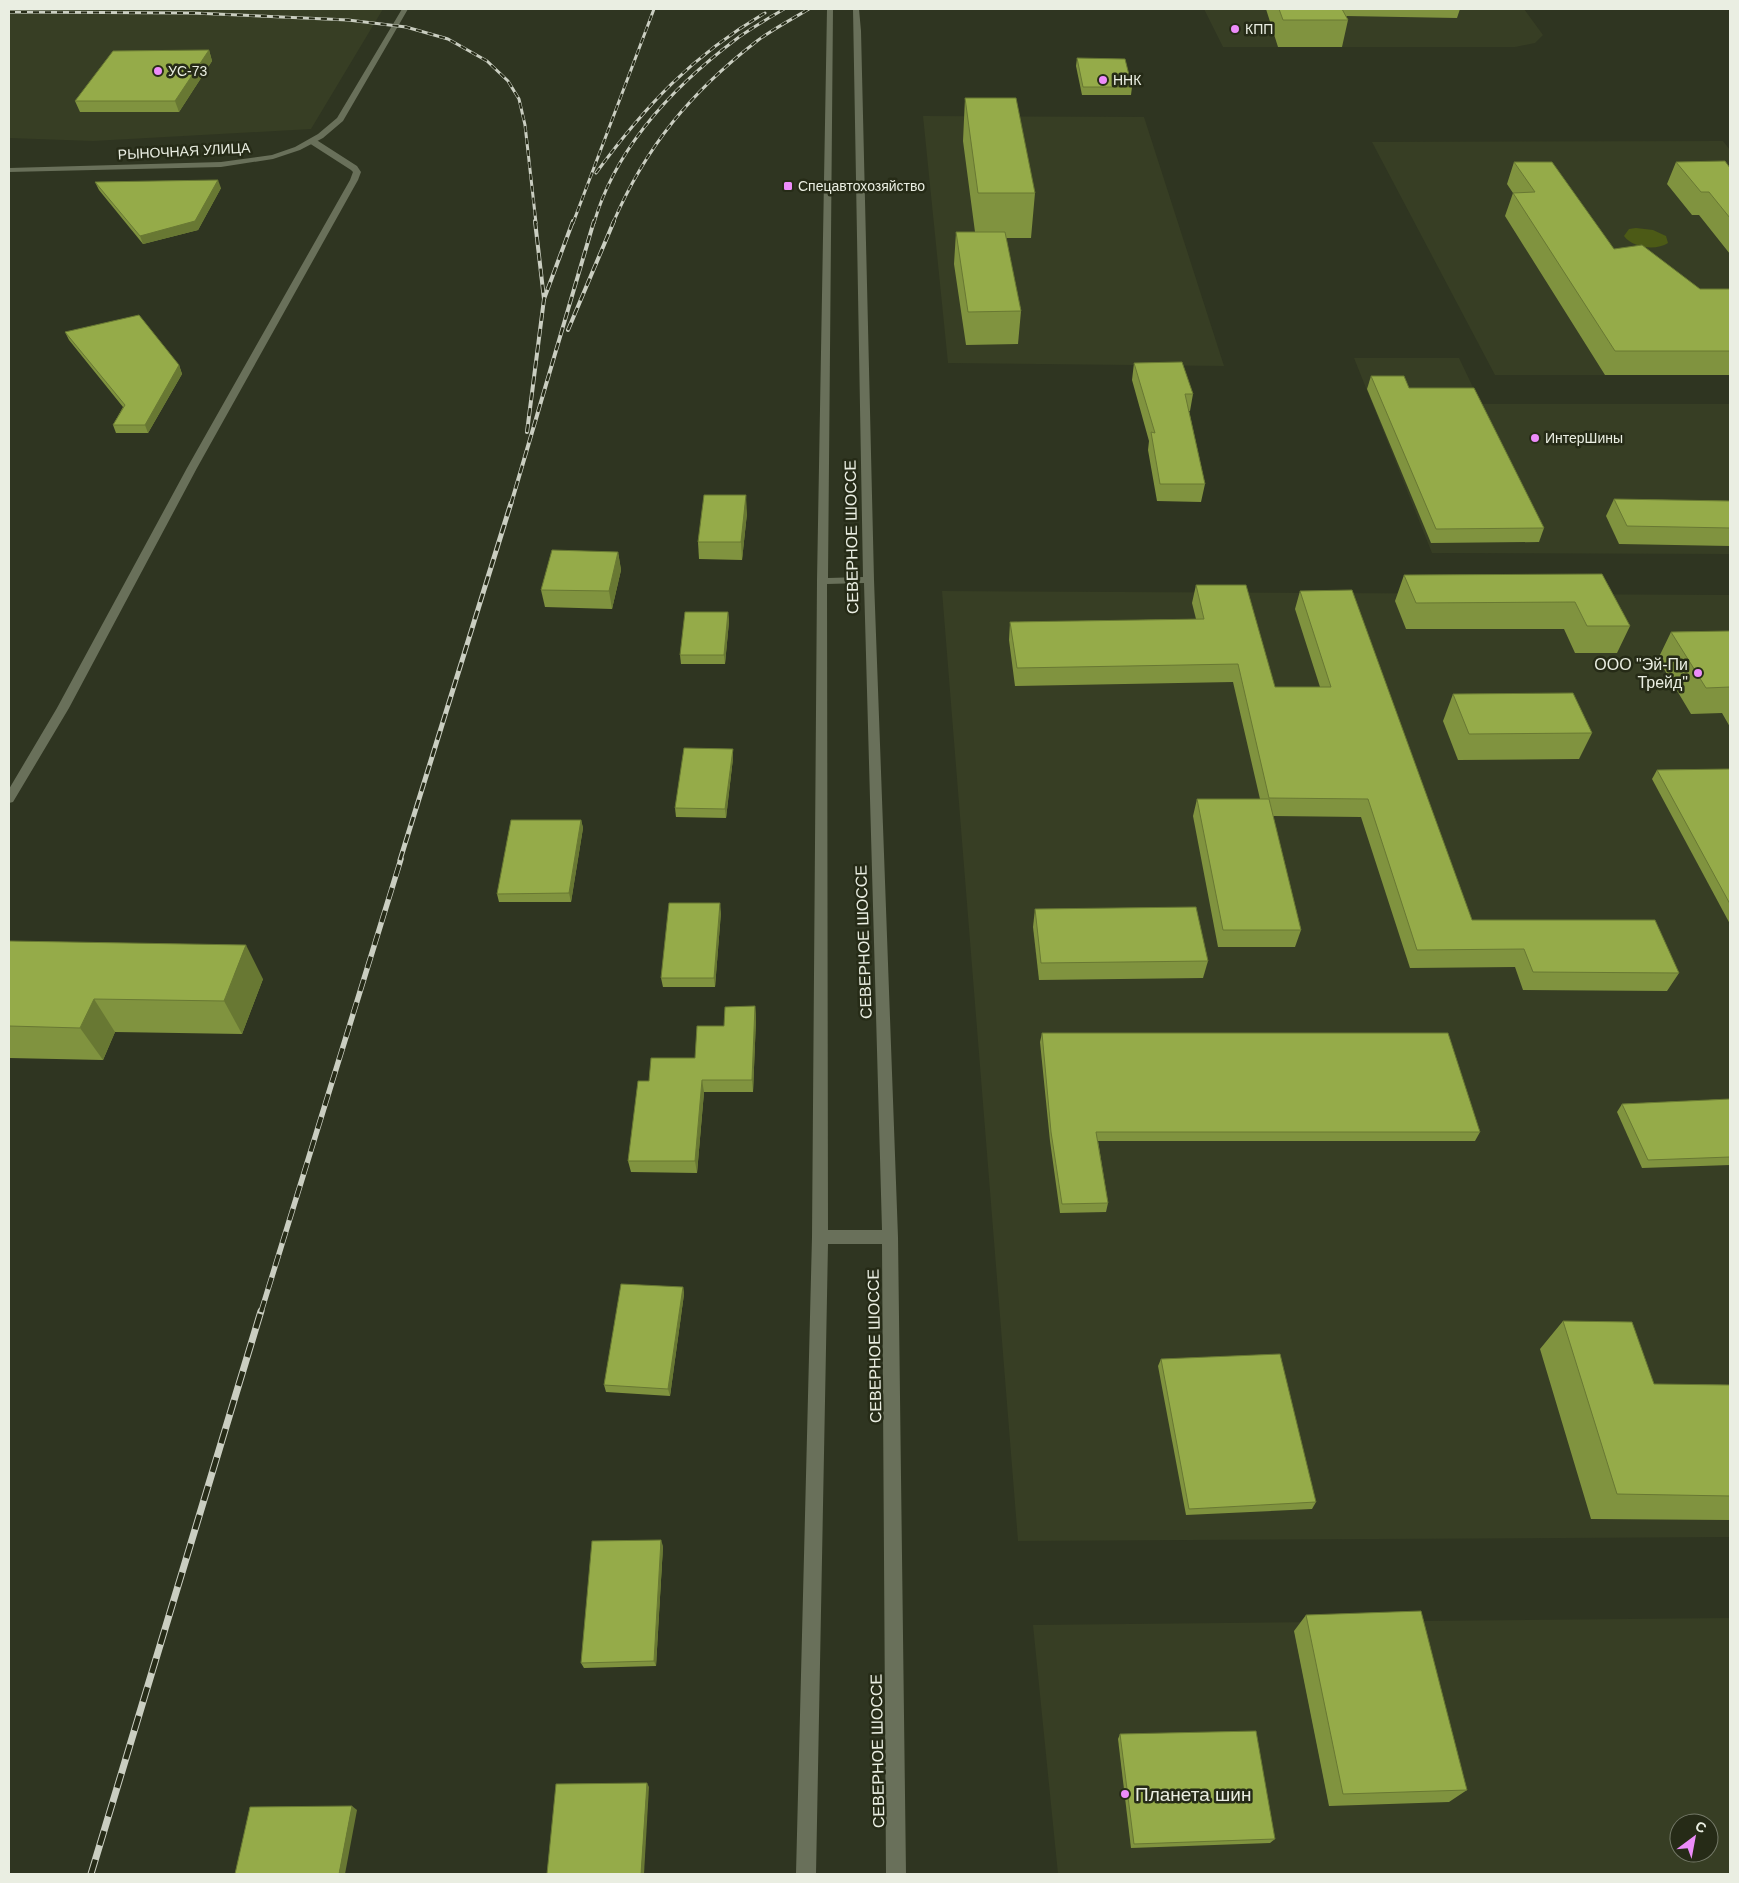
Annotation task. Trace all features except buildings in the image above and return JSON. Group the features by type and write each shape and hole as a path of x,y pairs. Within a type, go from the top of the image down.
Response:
{"main road":[{"name":"РЫНОЧНАЯ УЛИЦА","path":"9,170 220,164 260,160 292,151 329,131 340,119 405,9"},
{"name":"СЕВЕРНОЕ ШОССЕ","path":"806,1874 820,1237 822,581 830,9"},
{"name":"СЕВЕРНОЕ ШОССЕ","path":"856,9 859,41 869,580 890,1237 896,1874"},
{"path":"9,799 63,708 192,468 354,180 357,172 354,168 312,141"},
{"path":"822,581 869,580"},
{"path":"820,1237 890,1237"}],"shaded area":[{"path":"9,9 383,9 311,129 93,141 9,138"},
{"path":"1204,9 1524,9 1543,35 1535,43 1515,47 1223,47"},
{"path":"923,116 1144,117 1224,366 948,363"},
{"path":"1723,141 1730,150 1730,375 1495,375 1372,142"},
{"name":"ИнтерШины","path":"1354,358 1459,358 1481,404 1730,404 1730,554 1432,553"},
{"path":"942,591 1730,595 1730,1537 1018,1541"},
{"path":"1730,1618 1730,1874 1058,1874 1033,1625"}],"green space":[{"path":"1629,229 1653,230 1666,236 1668,243 1657,247 1639,246 1624,236"}],"railway":[{"path":"573,223 654,9"},
{"path":"594,223 604,195 617,168 633,143 671,96 716,55 744,33 784,9"},
{"path":"613,223 640,169 673,122 691,101 711,80 757,41 809,9"},
{"path":"9,12 193,13 348,20 406,27 448,39 487,61 508,81 519,99 525,125 536,223"},
{"path":"596,173 633,125 672,84 715,47 765,13"},
{"path":"535,221 544,299"},
{"path":"544,299 573,221"},
{"path":"511,504 594,221"},
{"path":"568,330 614,221"},
{"path":"527,432 544,299"},
{"path":"400,860 511,503"},
{"path":"261,1312 401,859"},
{"path":"91,1874 261,1311"}],"place":[{"name":"КПП","path":"1235,29"},
{"name":"УС-73","path":"158,71"},
{"name":"ННК","path":"1103,80"},
{"name":"Спецавтохозяйство","path":"788,186"},
{"name":"ИнтерШины","path":"1535,438"},
{"name":"ООО \"Эй-Пи Трейд\"","path":"1698,673"},
{"name":"Планета шин","path":"1125,1794"}]}
